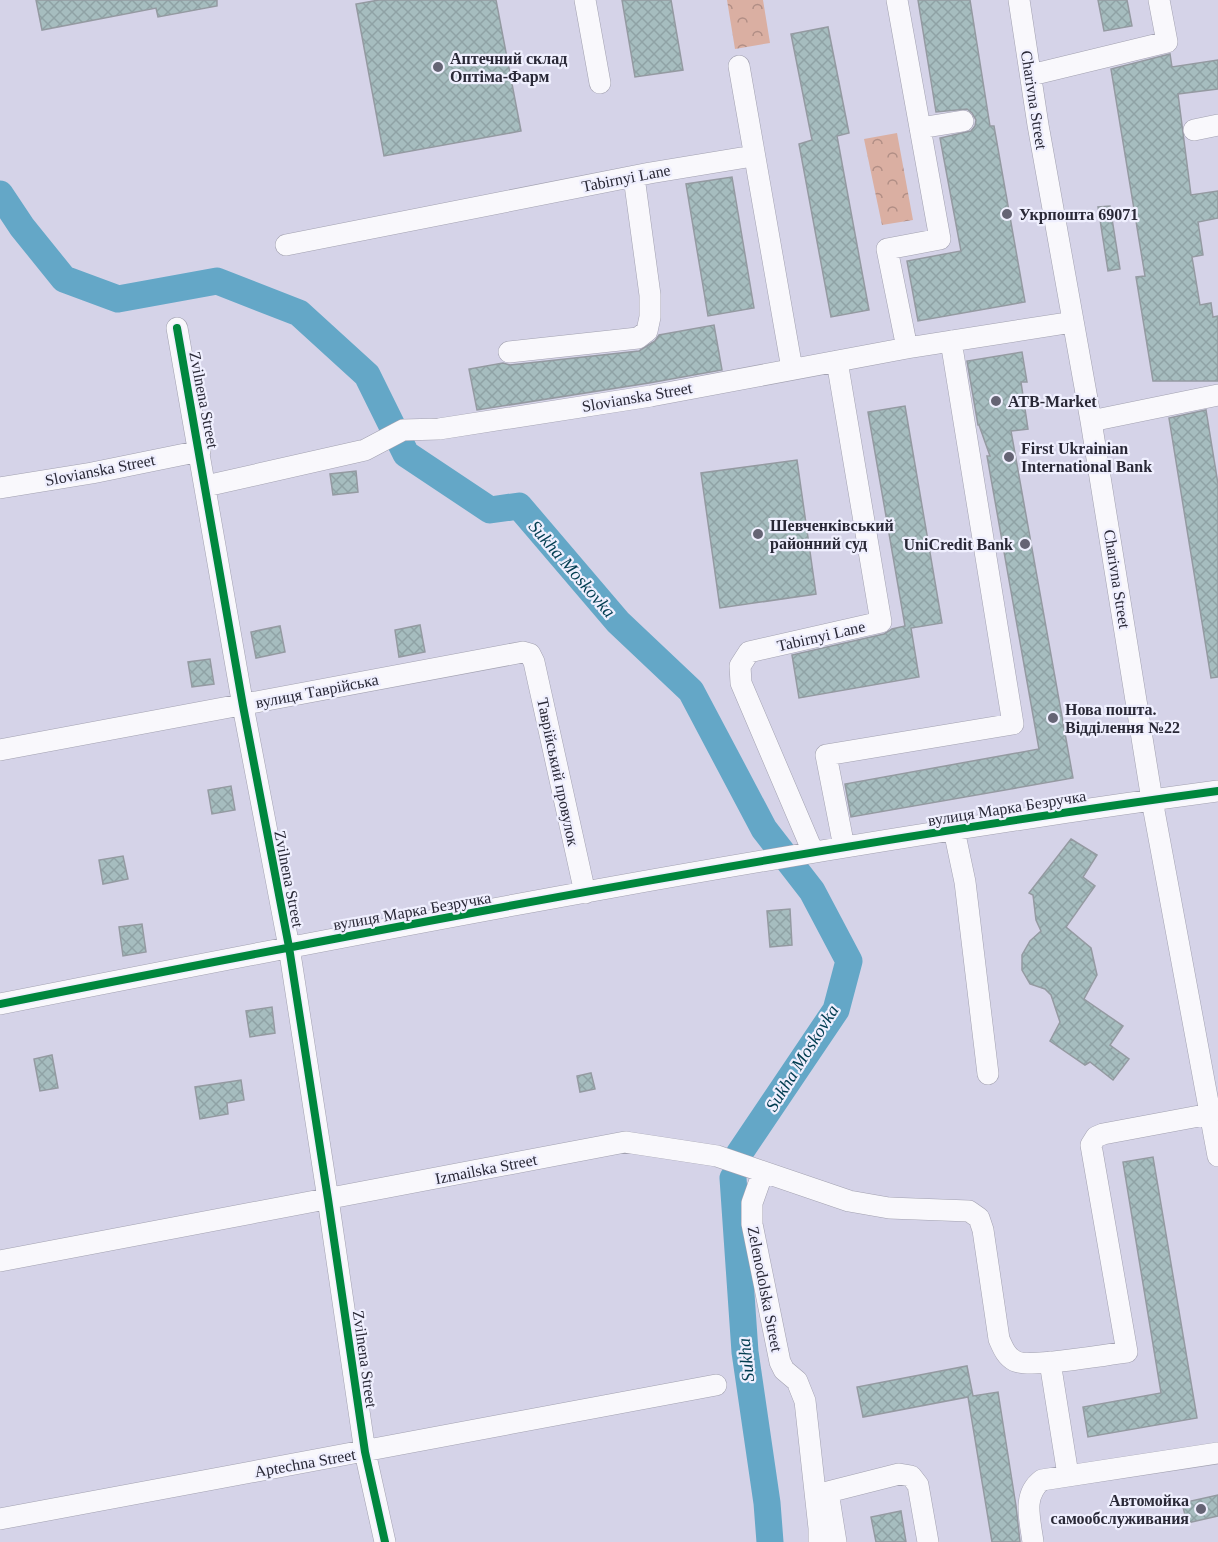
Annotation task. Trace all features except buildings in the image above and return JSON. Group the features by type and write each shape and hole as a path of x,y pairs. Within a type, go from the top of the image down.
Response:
{"street":[{"path":"585,0 600,83"},
{"path":"897,0 940,239 888,249 908,348"},
{"name":"Charivna Street","path":"1019,0 1038,125 1091,421 1152,800 1218,1156"},
{"path":"1031,75 1167,42 1159,0"},
{"path":"739,66 792,369"},
{"path":"920,128 963,121"},
{"path":"1194,130 1218,126"},
{"name":"Tabirnyi Lane","path":"286,245 753,156"},
{"path":"510,352 638,338 647,331 650,317 650,295 634,177"},
{"name":"Slovianska Street","path":"206,486 365,450 396,434 651,396 908,348 1073,322"},
{"name":"Zvilnena Street","path":"177,328 243,706 289,947 365,1452 385,1542"},
{"path":"844,847 826,755 1013,724 951,341"},
{"name":"Tabirnyi Lane","path":"807,853 741,683 740,666 749,652 882,622 837,361"},
{"path":"1091,421 1218,395"},
{"name":"Slovianska Street","path":"0,488 92,473 200,451"},
{"name":"вулиця Таврійська","path":"0,750 243,706 519,652 528,653"},
{"name":"Таврійський провулок","path":"528,653 534,662 585,893"},
{"name":"вулиця Марка Безручка","path":"0,1004 289,947 807,853 1218,791"},
{"path":"954,830 965,882 988,1074"},
{"path":"1068,1475 1050,1362 1126,1352 1091,1145 1096,1137 1104,1134 1210,1114"},
{"name":"Izmailska Street","path":"0,1261 625,1142 717,1155 849,1201 890,1208 969,1211 979,1218 984,1230 999,1339 1005,1353 1017,1362 1050,1362"},
{"name":"Zelenodolska Street","path":"763,1172 752,1203 752,1224 780,1362 784,1370 797,1381 805,1401 822,1493 819,1542"},
{"name":"Aptechna Street","path":"0,1519 716,1385"},
{"path":"1033,1542 1029,1497 1033,1487 1042,1480 1218,1453"},
{"path":"836,1542 822,1493 899,1474 911,1476 918,1485 928,1542"}],"green space":[{"path":"727,0 763,0 770,43 735,49"},
{"path":"897,133 913,220 882,225 864,139"}],"waterway":[{"name":"Sukha Moskovka","path":"0,194 22,227 64,279 118,299 217,281 299,313 367,375 406,454 490,510 519,506 618,622 691,691 764,829 812,891 849,961 836,1010 739,1154"},
{"name":"Sukha","path":"733,1178 745,1352 767,1503 770,1542"}],"cycle path":[{"path":"177,328 243,706 289,947 365,1452 385,1542"},
{"path":"0,1004 455,916 759,861 1218,791"}],"place":[{"name":"Аптечний склад Оптіма-Фарм","path":"438,67"},
{"name":"Укрпошта 69071","path":"1007,214"},
{"name":"ATB-Market","path":"996,401"},
{"name":"First Ukrainian International Bank","path":"1009,457"},
{"name":"Шевченківський районний суд","path":"758,534"},
{"name":"UniCredit Bank","path":"1025,544"},
{"name":"Нова пошта. Відділення №22","path":"1053,718"},
{"name":"Автомойка самообслуживания","path":"1201,1509"}]}
